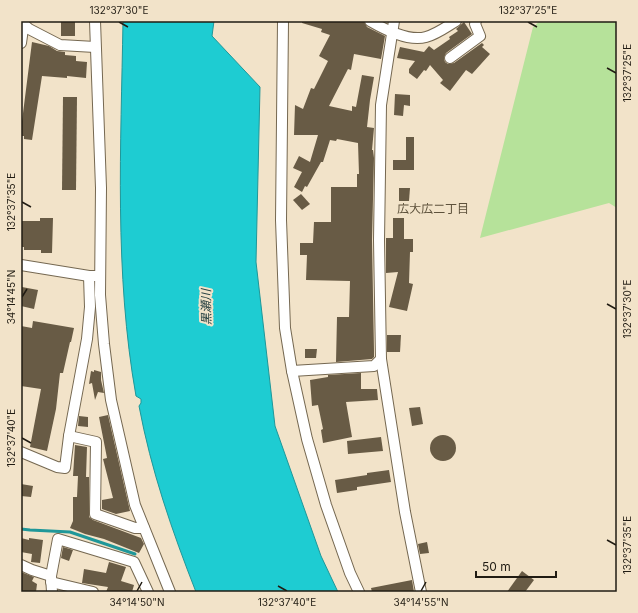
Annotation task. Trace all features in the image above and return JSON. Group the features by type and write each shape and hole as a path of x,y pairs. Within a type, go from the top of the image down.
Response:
{"street":[{"path":"21,452 57,467 65,468 69,436 87,339 102,188 95,21"},
{"path":"283,21 281,220 285,328 292,371 307,439 326,506 350,573 360,592"},
{"path":"370,21 391,32 409,37 424,38 440,32 456,21"},
{"path":"394,21 391,32 381,105 379,240 381,359 405,512 421,592"},
{"path":"450,58 480,36 475,24 476,21"},
{"path":"23,23 29,29 60,45 96,47"},
{"path":"21,42 23,23"},
{"path":"21,265 94,276"},
{"path":"94,276 111,400 135,505 170,592"},
{"path":"292,371 374,366 381,359"},
{"path":"69,436 96,442 95,514 135,528 144,528"},
{"path":"51,583 58,539 134,562 148,592"},
{"path":"21,565 32,570 51,583 93,592"}],"green space":[{"path":"540,21 617,21 617,208 609,203 480,238 533,27"}],"water":[{"name":"黒瀬川","path":"123,21 214,21 212,36 260,87 256,262 275,426 321,556 338,592 196,592 187,569 156,477 139,406 141,399 136,396 129,350 124,303 120,209"}],"building":[{"path":"61,21 75,21 75,36 61,36"},
{"path":"302,21 364,21 367,27 385,36 381,59 354,54 351,70 348,69 329,106 352,111 352,106 356,107 362,75 374,77 367,127 374,128 372,150 374,158 372,240 374,357 372,359 336,362 337,317 349,317 350,281 306,280 307,255 300,255 300,243 313,243 314,222 331,222 331,187 357,187 357,174 359,174 358,143 337,139 336,141 330,140 323,162 321,162 307,187 305,186 302,192 294,187 302,172 293,168 299,156 310,162 318,135 294,135 295,105 303,109 311,88 314,89 328,61 319,56 330,35 321,32 322,29 302,23"},
{"path":"464,22 472,34 446,53 444,58 445,62 448,64 454,63 482,43 484,45 482,47 490,54 472,74 466,70 450,91 440,83 443,80 430,65 417,79 409,73 409,69 415,61 397,58 400,47 424,52 429,46 434,50 450,39 449,37 458,31 456,29"},
{"path":"32,42 49,46 57,51 65,52 65,55 76,56 76,61 87,62 86,78 42,76 32,140 24,139 24,136 21,136 21,129"},
{"path":"395,94 410,95 410,106 404,105 403,116 394,115"},
{"path":"63,97 77,97 76,190 62,190"},
{"path":"406,137 414,137 414,170 393,170 393,160 406,160"},
{"path":"399,188 410,188 409,201 399,201"},
{"path":"301,194 310,204 302,210 293,200"},
{"path":"40,218 53,218 52,253 41,253 41,250 24,250 24,247 21,247 21,221 40,221"},
{"path":"393,218 404,218 404,239 413,239 413,252 410,252 409,283 413,284 407,311 389,307 398,272 386,273 386,238 393,238"},
{"path":"22,287 38,290 34,309 21,306"},
{"path":"33,321 74,328 63,373 60,373 56,409 47,451 30,447 41,389 21,386 21,326 32,328"},
{"path":"387,335 401,335 400,352 387,352"},
{"path":"305,349 317,349 316,358 305,358"},
{"path":"94,370 101,372 104,393 98,392 95,400 92,383 89,384 91,371 94,372"},
{"path":"361,373 361,389 377,389 378,400 346,402 352,437 323,443 321,430 323,429 318,405 312,406 310,380 328,377 328,375"},
{"path":"420,407 423,424 412,426 409,408"},
{"path":"108,415 130,511 116,514 102,509 102,500 113,498 103,459 107,458 99,417"},
{"path":"79,416 88,417 88,427 78,426"},
{"path":"443,435 452,439 456,448 452,457 443,461 434,457 430,448 434,439"},
{"path":"381,437 383,451 348,454 347,441"},
{"path":"75,445 87,447 86,477 89,477 89,517 93,520 141,538 144,544 139,553 104,539 70,528 73,521 73,497 77,497 78,476 73,476"},
{"path":"389,470 391,482 357,487 357,490 337,493 335,480"},
{"path":"21,484 33,486 31,497 21,496"},
{"path":"21,538 29,540 29,538 43,540 40,563 31,562 32,554 21,552"},
{"path":"427,542 429,553 420,554 418,544"},
{"path":"63,547 73,550 69,561 61,558"},
{"path":"109,562 126,567 121,581 134,585 132,592 106,592 108,587 82,583 84,569 106,573"},
{"path":"522,571 534,580 525,592 507,592"},
{"path":"21,572 34,577 32,581 37,584 36,592 21,592"},
{"path":"412,580 414,592 372,592 371,588"}],"waterway":[{"path":"21,529 70,532 135,554"}],"district":[{"name":"広大広二丁目","path":"433,208"}]}
